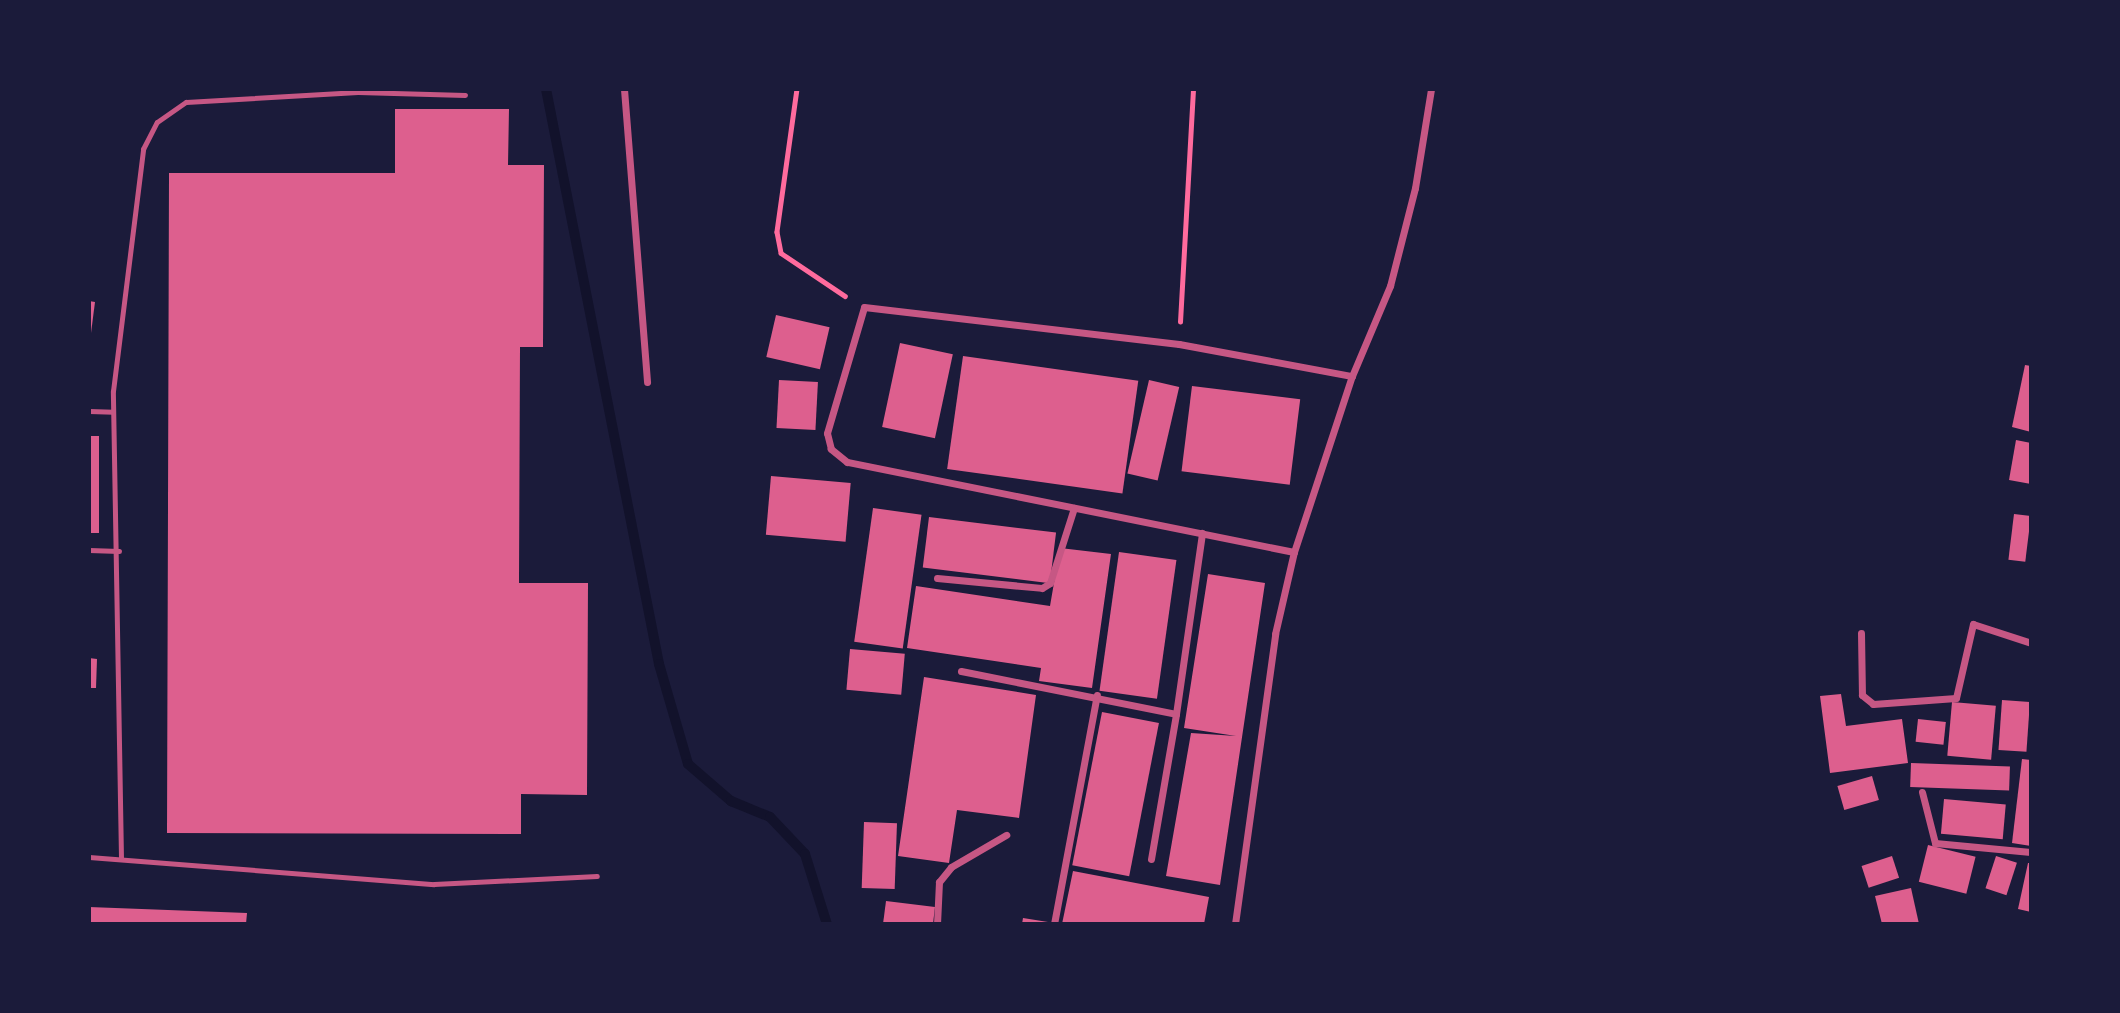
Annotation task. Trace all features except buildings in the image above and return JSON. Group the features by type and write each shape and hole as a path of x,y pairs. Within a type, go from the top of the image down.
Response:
{"street":[{"path":"624,89 647,382"},
{"path":"1235,924 1275,634 1294,552 1352,376 1390,286 1415,188 1431,89"},
{"path":"1294,552 847,462 831,449 827,433 864,307 1179,344 1352,376"},
{"path":"937,578 1042,588 1050,583 1074,508"},
{"path":"1151,859 1176,714 1202,533"},
{"path":"1861,633 1862,695 1873,704 1956,698 1973,624 2031,643"},
{"path":"961,671 1097,695 1176,714"},
{"path":"1054,924 1097,695"},
{"path":"1923,793 1935,843 2031,852"},
{"path":"937,924 939,882 951,867 1006,835"}],"lane":[{"path":"121,858 119,551 113,412 143,149 170,110 186,102 358,92 465,95"},
{"path":"89,411 113,412"},
{"path":"89,550 119,551"},
{"path":"89,857 434,884 597,876"}],"path":[{"path":"797,89 777,232 780,253 864,307"},
{"path":"1179,344 1193,89"}],"waterway":[{"path":"546,89 659,664 688,764 731,801 770,817 805,854 827,924"}]}
